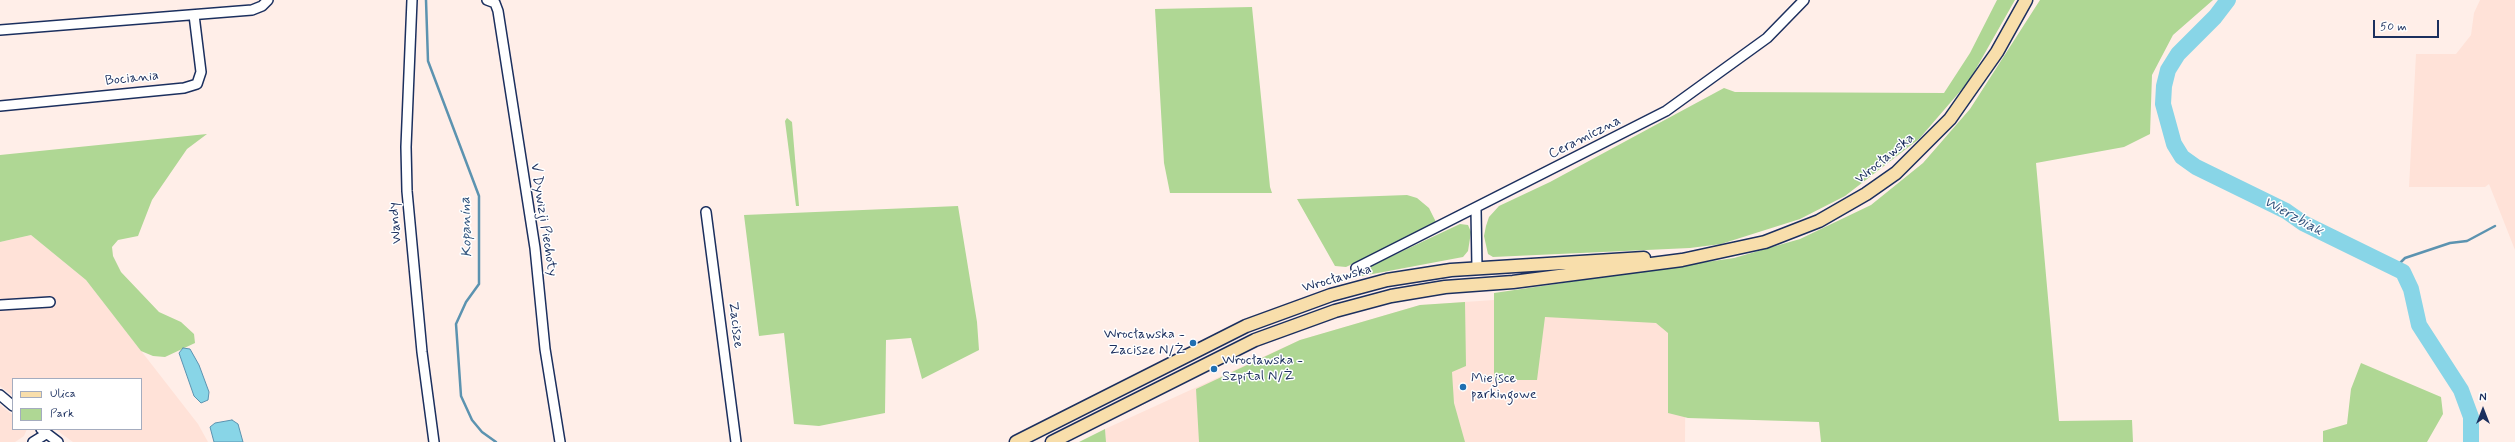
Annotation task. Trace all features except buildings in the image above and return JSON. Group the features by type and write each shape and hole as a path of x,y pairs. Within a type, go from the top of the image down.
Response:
{"main road":[{"name":"Wrocławska","path":"1052,442 1255,340 1335,311 1420,291 1679,261 1765,242 1819,221 1866,194 1896,172 1950,120 1993,58 2026,0"},
{"name":"Wrocławska","path":"1016,442 1246,326 1285,310 1387,280 1478,268 1697,256"}],"street":[{"path":"0,30 252,10 262,6 268,0"},
{"name":"Wandy","path":"412,0 406,147 407,191 422,352 434,442"},
{"name":"Ceramiczna","path":"1356,268 1476,209 1666,111 1767,38 1804,0"},
{"name":"V Dywizji Piechoty","path":"493,1 536,248 545,349 560,442"},
{"name":"Bociania","path":"0,106 184,88 197,84 201,72 194,15"},
{"path":"1476,209 1478,268"},
{"name":"Zacisze","path":"706,212 736,442"},
{"path":"0,305 50,302"},
{"path":"0,395 12,405"},
{"path":"33,442 44,431 58,442"}],"shaded area":[{"path":"2480,0 2515,0 2515,250 2489,184 2485,187 2409,187 2416,54 2456,54 2471,35 2474,13"},
{"path":"31,235 86,280 198,424 208,442 73,442 56,430 142,430 142,378 12,378 12,395 0,386 0,242"},
{"path":"1686,287 1685,442 1106,442 1105,429 1300,340 1420,305"},
{"path":"0,405 12,414 12,430 27,430 24,436 15,442 0,442"}],"green space":[{"path":"1997,0 2015,0 1969,81 1919,139 1845,196 1800,219 1721,244 1690,248 1493,257 1488,254 1484,236 1486,226 1489,217 1499,206 1550,182 1724,88 1735,92 1944,93 1970,53"},
{"path":"2040,0 2213,0 2173,35 2152,75 2150,134 2124,147 2036,163 2059,421 2132,420 2133,442 1821,442 1819,422 1688,418 1668,413 1668,333 1656,323 1545,317 1537,380 1494,380 1494,293 1734,258 1800,239 1871,205 1923,163 1970,109"},
{"path":"1252,7 1270,187 1272,193 1170,193 1164,163 1155,9"},
{"path":"787,118 792,122 799,206 796,206 785,121"},
{"path":"207,134 187,149 152,200 138,236 118,240 112,247 113,256 121,272 159,312 181,322 194,334 195,343 165,357 153,356 141,351 86,280 31,235 0,242 0,155"},
{"path":"1407,195 1417,198 1429,208 1436,222 1434,225 1346,267 1335,266 1297,199"},
{"path":"958,206 977,322 979,350 922,379 911,338 886,340 885,413 819,426 794,424 784,333 759,336 744,215"},
{"path":"1460,224 1468,225 1471,232 1468,251 1463,257 1346,279 1340,275 1356,273"},
{"path":"1465,302 1466,366 1452,372 1454,403 1465,442 1199,442 1196,389 1300,340 1420,305"},
{"path":"2361,363 2441,397 2443,414 2427,442 2323,442 2323,431 2347,424 2351,389"},
{"path":"1105,429 1106,442 1079,442"}],"water":[{"path":"183,348 190,349 199,365 209,392 208,400 201,403 194,396 179,353"},
{"path":"232,420 238,424 243,442 214,442 210,427 215,423"}],"waterway":[{"name":"Kopanina","path":"426,0 428,61 479,196 479,284 466,302 456,324 461,396 472,420 482,432 496,442"},
{"name":"Wierzbiak","path":"2228,0 2215,17 2178,54 2168,70 2164,86 2163,104 2174,144 2182,157 2196,167 2286,211 2303,223 2403,272 2411,289 2419,325 2461,390 2471,417 2471,442"},
{"path":"2396,267 2405,258 2450,243 2467,241 2495,226"}],"place":[{"name":"Wrocławska - Zacisze N/Ż","path":"1193,343"},
{"name":"Wrocławska - Szpital N/Ż","path":"1214,369"},
{"name":"Miejsce parkingowe","path":"1463,387"}]}
